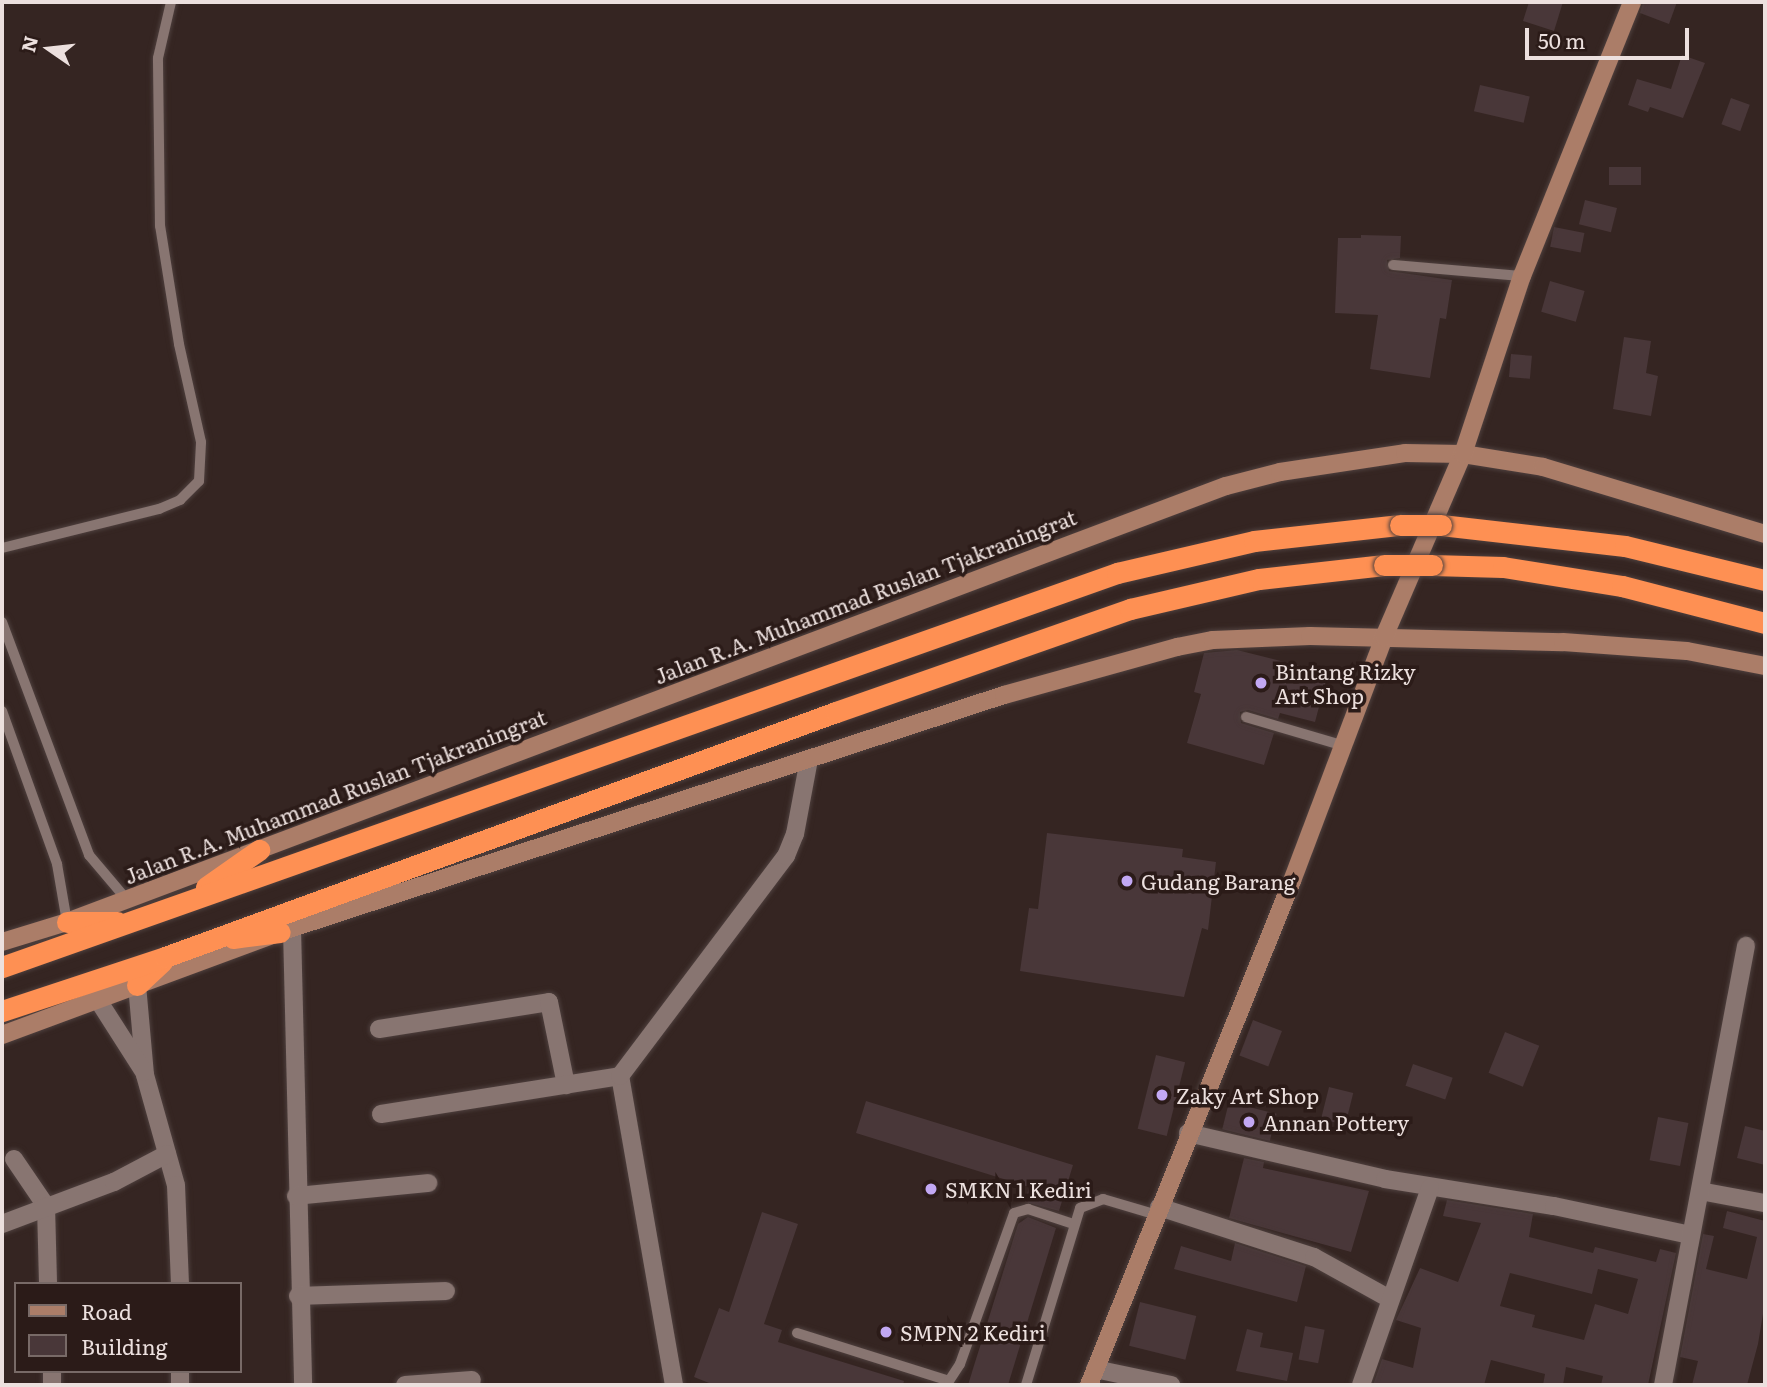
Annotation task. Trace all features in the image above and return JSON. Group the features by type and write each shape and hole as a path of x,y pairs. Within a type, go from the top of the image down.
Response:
{"highway":[{"name":"Jalan R.A. Muhammad Ruslan Tjakraningrat","path":"2,967 1116,573 1254,541 1400,525 1441,525 1625,546 1765,580"},
{"path":"2,1011 165,957 211,938 1130,609 1259,579 1384,565 1503,567 1622,586 1765,623"},
{"path":"191,899 259,850"},
{"path":"67,922 127,923"},
{"path":"211,938 286,930"},
{"path":"137,985 165,957"}],"street":[{"path":"1171,1385 1092,1377 1188,1133 1292,881 1341,745 1384,637 1463,454 1522,276 1632,2"},
{"name":"Jalan R.A. Muhammad Ruslan Tjakraningrat","path":"2,942 127,900 1226,486 1324,462 1405,453 1463,454 1543,467 1765,534"},
{"path":"2,1035 286,930 1004,695 1177,647 1249,637 1384,637 1687,651 1765,666"},
{"path":"381,1114 620,1076 786,856 795,834 809,759"},
{"path":"286,930 303,1385"},
{"path":"1663,1385 1746,946"},
{"path":"137,985 145,1075 176,1185 180,1282"},
{"path":"98,1000 145,1075"},
{"path":"379,1029 549,1002 566,1085"},
{"path":"620,1076 674,1385"},
{"path":"1188,1133 1430,1188 1554,1206 1690,1235"},
{"path":"2,1224 114,1182 167,1154"},
{"path":"14,1159 46,1206 48,1282"},
{"path":"296,1196 428,1183"},
{"path":"1361,1385 1388,1298 1430,1188"},
{"path":"1700,1191 1765,1203"},
{"path":"1158,1211 1314,1257 1388,1298"},
{"path":"298,1296 446,1291"},
{"path":"405,1385 472,1380"}],"lane":[{"path":"2,548 159,509 180,500 199,481 201,442 177,333 160,226 158,58 171,2"},
{"path":"1393,265 1522,276"},
{"path":"2,622 89,855 127,900"},
{"path":"2,711 57,864 67,922"},
{"path":"1246,717 1341,745"},
{"path":"1026,1385 1073,1224 1086,1203 1103,1199 1158,1211"},
{"path":"797,1333 949,1381 960,1364 1014,1213 1028,1209 1073,1224"}],"building":[{"path":"1529,2 1563,2 1554,31 1523,21"},
{"path":"1643,2 1677,2 1669,24 1640,13"},
{"path":"1682,55 1705,63 1683,118 1650,107 1648,112 1628,105 1637,79 1671,89"},
{"path":"1480,85 1530,96 1524,123 1474,111"},
{"path":"1731,98 1750,105 1740,131 1721,124"},
{"path":"1609,167 1641,167 1641,185 1609,185"},
{"path":"1585,200 1617,208 1611,232 1579,224"},
{"path":"1554,227 1584,233 1581,253 1550,247"},
{"path":"1361,235 1401,236 1400,258 1387,260 1389,271 1452,280 1446,319 1440,318 1430,378 1370,369 1378,315 1335,313 1338,238 1361,238"},
{"path":"1550,281 1585,291 1576,322 1541,312"},
{"path":"1624,337 1651,341 1646,373 1658,376 1651,416 1613,409"},
{"path":"1511,354 1532,356 1530,379 1509,377"},
{"name":"Bintang Rizky Art Shop","path":"1237,650 1328,673 1315,722 1280,713 1278,719 1248,710 1240,712 1241,723 1274,733 1264,765 1187,743 1201,694 1194,692 1204,653"},
{"path":"1047,833 1183,849 1182,857 1216,862 1208,930 1202,928 1184,997 1020,971 1029,908 1038,909"},
{"path":"1253,1020 1282,1031 1268,1067 1239,1055"},
{"path":"1505,1032 1539,1046 1523,1087 1489,1073"},
{"name":"Zaky Art Shop","path":"1156,1055 1185,1062 1167,1136 1138,1129"},
{"path":"1413,1064 1453,1078 1445,1099 1406,1086"},
{"path":"1329,1087 1353,1093 1345,1125 1321,1119"},
{"path":"866,1101 1073,1165 1059,1211 1025,1202 1029,1187 856,1133"},
{"name":"Annan Pottery","path":"1229,1102 1277,1114 1270,1141 1222,1129"},
{"path":"1658,1117 1688,1123 1680,1166 1650,1160"},
{"path":"1745,1126 1765,1131 1765,1165 1737,1158"},
{"path":"1244,1158 1264,1162 1263,1168 1369,1191 1351,1252 1229,1218"},
{"path":"1447,1200 1533,1214 1529,1237 1593,1253 1595,1247 1656,1262 1660,1249 1676,1253 1648,1385 1601,1385 1603,1376 1566,1367 1563,1385 1543,1385 1545,1374 1491,1360 1484,1385 1373,1385 1382,1359 1413,1368 1421,1328 1396,1320 1420,1268 1458,1282 1481,1223 1443,1216","holes":["1598,1269 1638,1279 1628,1314 1595,1304 1584,1340 1532,1327 1535,1315 1500,1306 1510,1273 1592,1294"]},
{"path":"1727,1211 1765,1221 1765,1302 1758,1344 1747,1385 1692,1385 1698,1361 1680,1357 1703,1234 1714,1236 1706,1269 1747,1279 1757,1237 1723,1228"},
{"path":"762,1212 798,1224 764,1324 782,1330 778,1342 904,1381 903,1385 714,1385 694,1377 719,1308 729,1312"},
{"path":"1028,1217 1056,1228 1008,1385 968,1385 1018,1224"},
{"path":"1235,1243 1306,1266 1297,1302 1174,1269 1181,1246 1231,1261"},
{"path":"1140,1302 1196,1316 1185,1360 1129,1346"},
{"path":"1305,1326 1325,1330 1318,1363 1299,1359"},
{"path":"1247,1329 1263,1333 1260,1347 1293,1353 1287,1381 1236,1371"}],"place":[{"name":"Bintang Rizky Art Shop","path":"1261,683"},
{"name":"Gudang Barang","path":"1127,881"},
{"name":"Zaky Art Shop","path":"1162,1095"},
{"name":"Annan Pottery","path":"1249,1122"},
{"name":"SMKN 1 Kediri","path":"931,1189"},
{"name":"SMPN 2 Kediri","path":"886,1332"}]}
